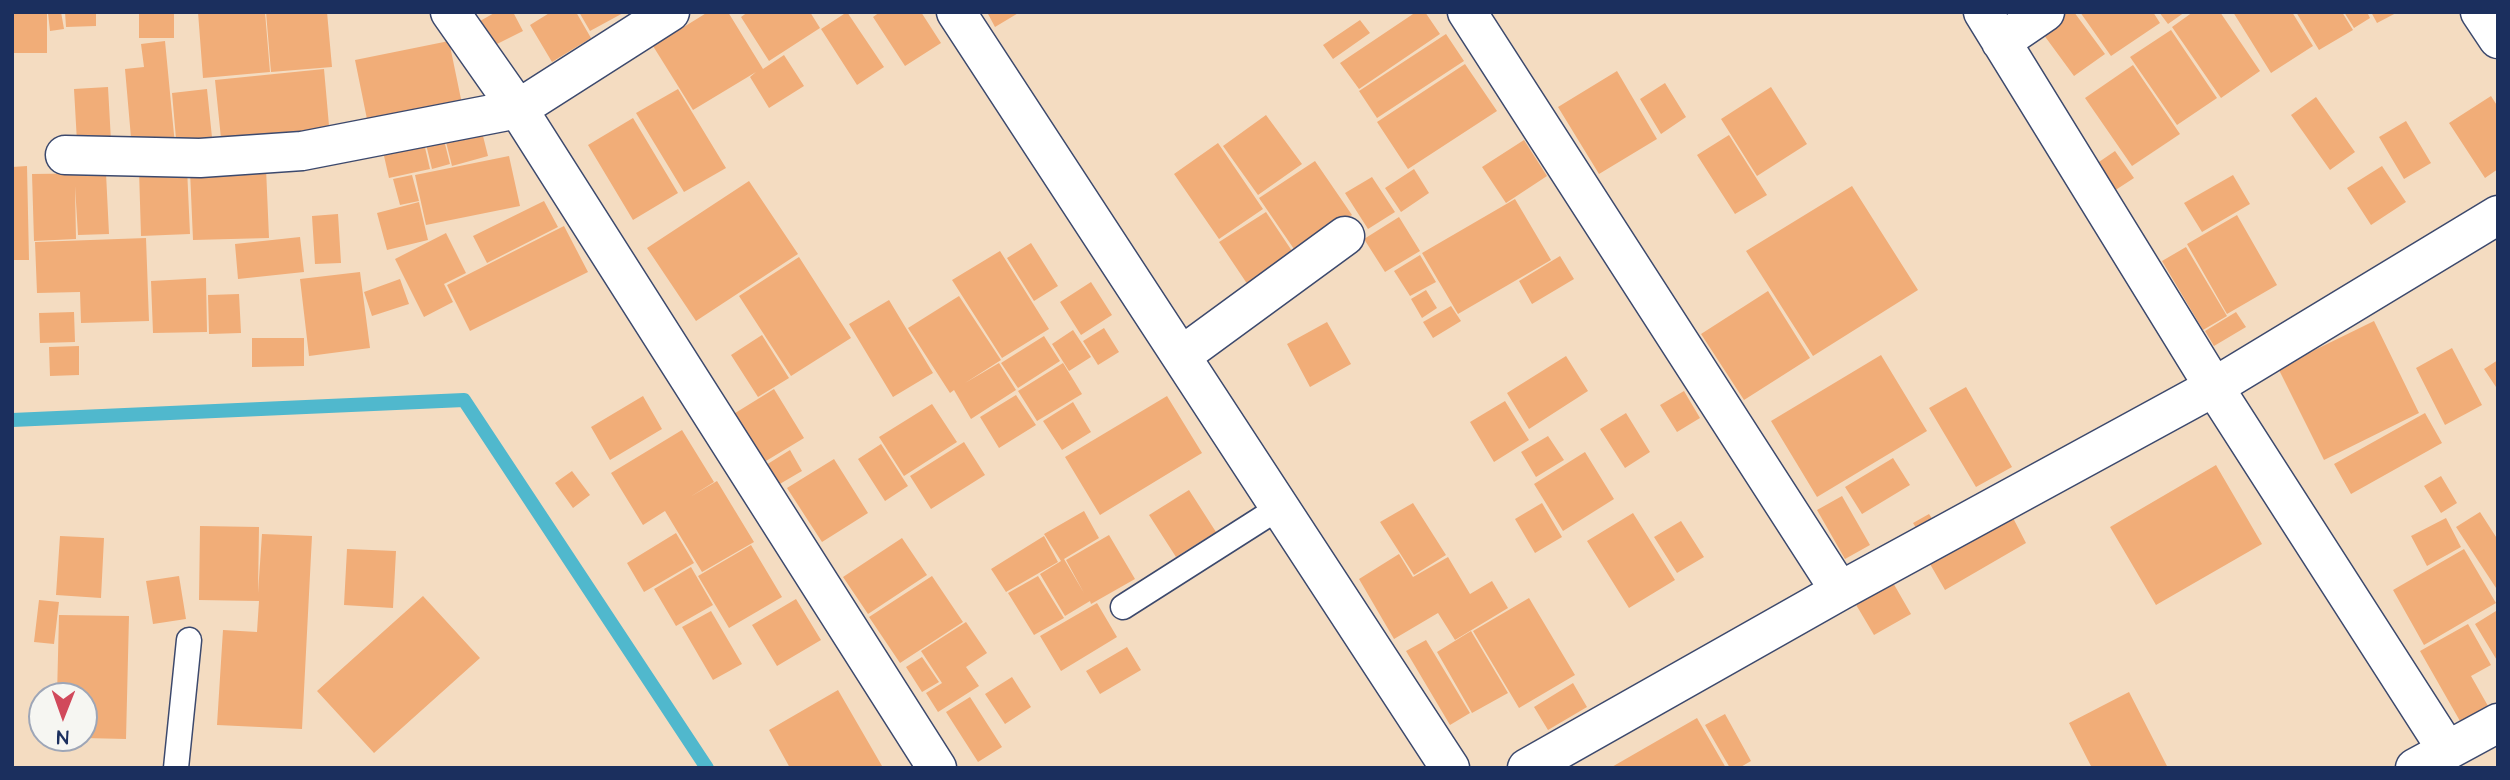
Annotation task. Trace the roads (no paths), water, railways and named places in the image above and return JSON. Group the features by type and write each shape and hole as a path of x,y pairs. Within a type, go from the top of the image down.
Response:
{"street":[{"path":"450,12 518,109 937,768"},
{"path":"65,155 200,158 302,151 518,109 670,12"},
{"path":"957,12 1450,768"},
{"path":"1467,12 1840,591"},
{"path":"2045,12 1992,27 2214,387 2433,761 2498,723"},
{"path":"2480,12 2498,39"},
{"path":"1537,765 1840,591 2214,387 2498,215"},
{"path":"1181,356 1345,236"}],"lane":[{"path":"1123,607 1279,507"},
{"path":"176,768 189,640"}],"waterway":[{"path":"12,420 464,400 707,768"}]}
